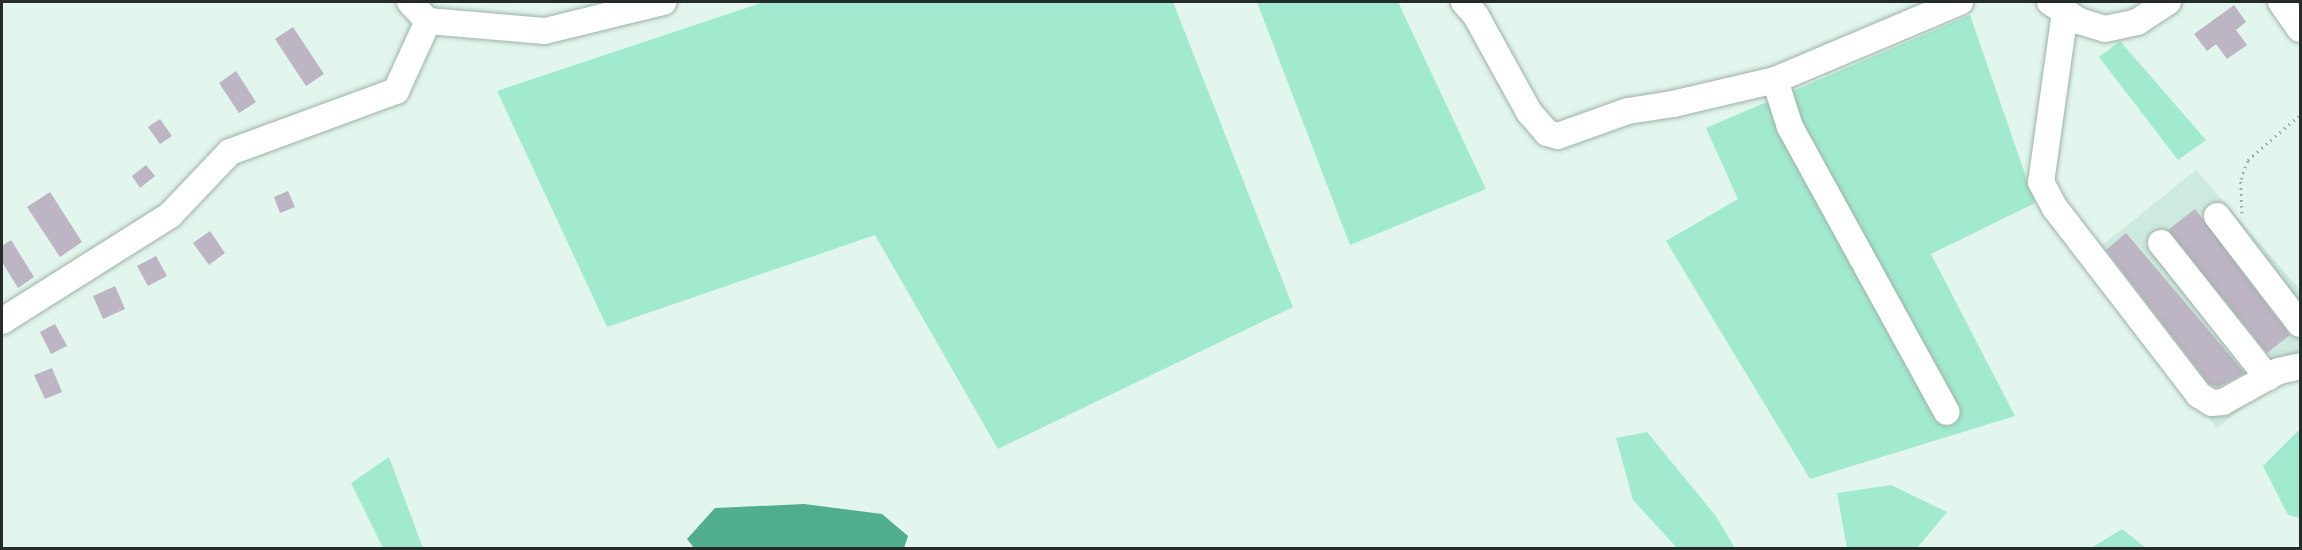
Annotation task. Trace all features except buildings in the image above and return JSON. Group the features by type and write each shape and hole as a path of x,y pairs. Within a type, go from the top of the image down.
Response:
{"street":[{"path":"410,2 428,21 545,31 663,2"},
{"path":"1464,2 1476,16 1529,112 1547,132 1558,136 1628,111 1684,102 1775,80 1960,2"},
{"path":"2168,2 2122,28 2105,29 2079,21 2058,7 2041,182 2055,208 2199,395 2212,403 2223,402 2268,378 2301,366"},
{"path":"2281,2 2301,29"},
{"path":"2,321 170,215 230,152 396,91 428,21"},
{"path":"1775,80 1790,127 1947,412"},
{"path":"2217,216 2301,324"},
{"path":"2161,243 2268,378"}],"path":[{"path":"2237,241 2242,221 2241,179 2248,160 2301,115"}],"shaded area":[{"path":"764,2 1173,2 1293,307 998,449 875,235 607,327 497,91"},
{"path":"1257,2 1398,2 1486,189 1350,245"},
{"path":"1970,15 2035,203 1931,254 2015,416 1810,479 1666,241 1738,199 1706,128"},
{"path":"2120,41 2206,140 2178,160 2099,57"},
{"path":"2196,170 2300,290 2300,361 2217,428 2083,261"},
{"path":"2300,429 2300,518 2288,515 2263,466"},
{"path":"1647,432 1715,515 1735,548 1677,548 1633,500 1616,438"},
{"path":"389,457 423,548 383,548 351,483"},
{"path":"1891,485 1947,512 1917,548 1847,548 1837,493"},
{"path":"804,504 882,514 908,536 904,548 694,548 687,539 715,508"},
{"path":"2122,529 2146,548 2091,548"}]}
